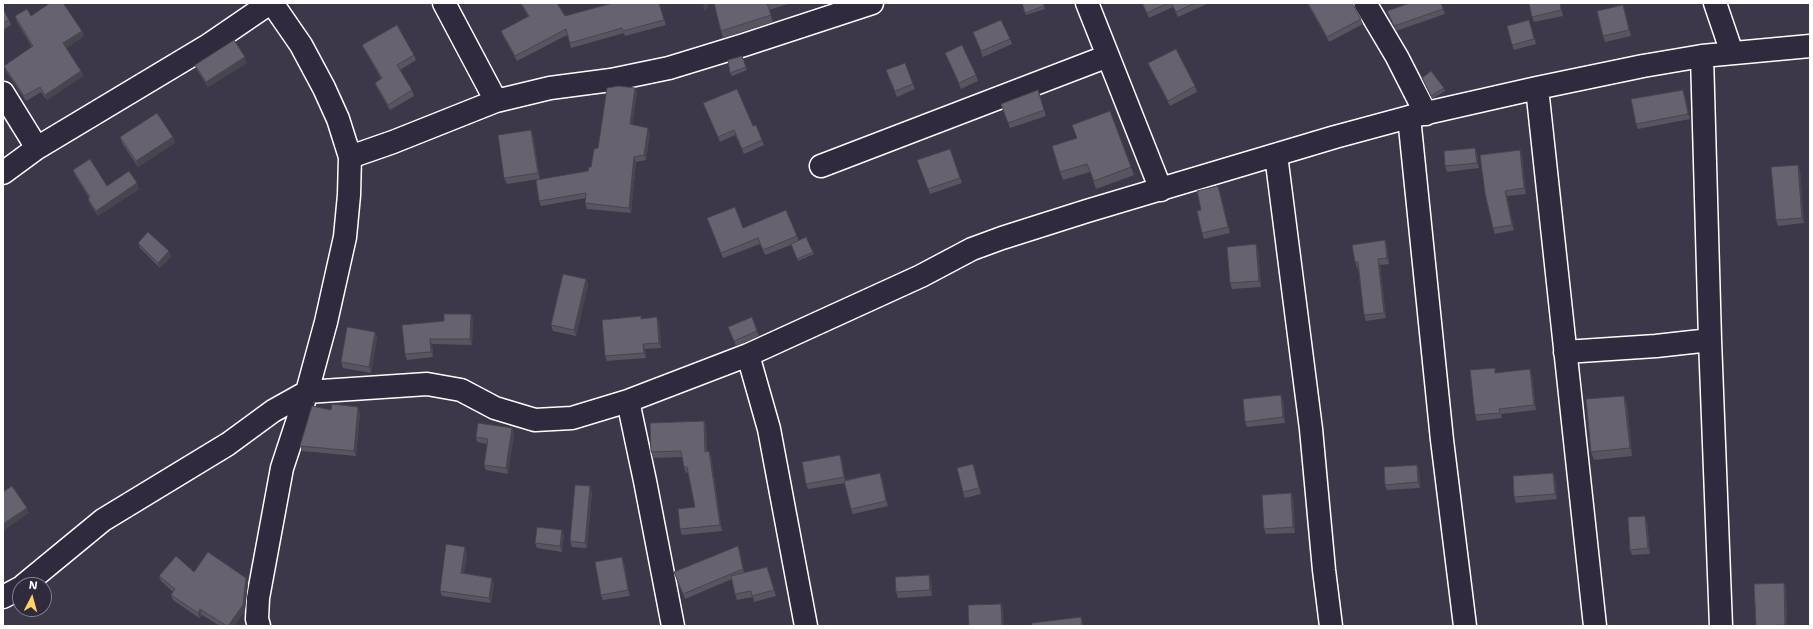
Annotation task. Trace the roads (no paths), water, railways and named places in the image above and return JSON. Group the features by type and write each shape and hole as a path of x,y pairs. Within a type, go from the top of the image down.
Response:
{"street":[{"path":"3,173 37,148 201,50 271,3 301,45 324,88 338,119 350,156 349,195 345,237 326,322 307,392 282,468 258,598 257,619 259,626"},
{"path":"444,3 496,101"},
{"path":"350,156 393,142 496,101 550,88 611,80 669,68 872,3"},
{"path":"1087,3 1161,190"},
{"path":"1365,3 1397,58 1418,116 1442,440 1465,626"},
{"path":"1715,3 1732,53"},
{"path":"34,577 103,520 228,444 273,411 307,392 427,384 461,390 495,408 535,420 572,418 628,401 748,355 921,276 972,249 1002,238 1161,190 1418,116 1537,88 1643,66 1702,56 1810,46"},
{"path":"820,166 1108,56"},
{"path":"1702,56 1710,340 1721,626"},
{"path":"1537,88 1594,626"},
{"path":"3,93 37,148"},
{"path":"1276,156 1311,429 1324,570 1331,626"},
{"path":"1564,352 1656,346 1710,340"},
{"path":"748,355 768,429 806,626"},
{"path":"628,401 673,626"},
{"path":"3,597 12,592"}]}
